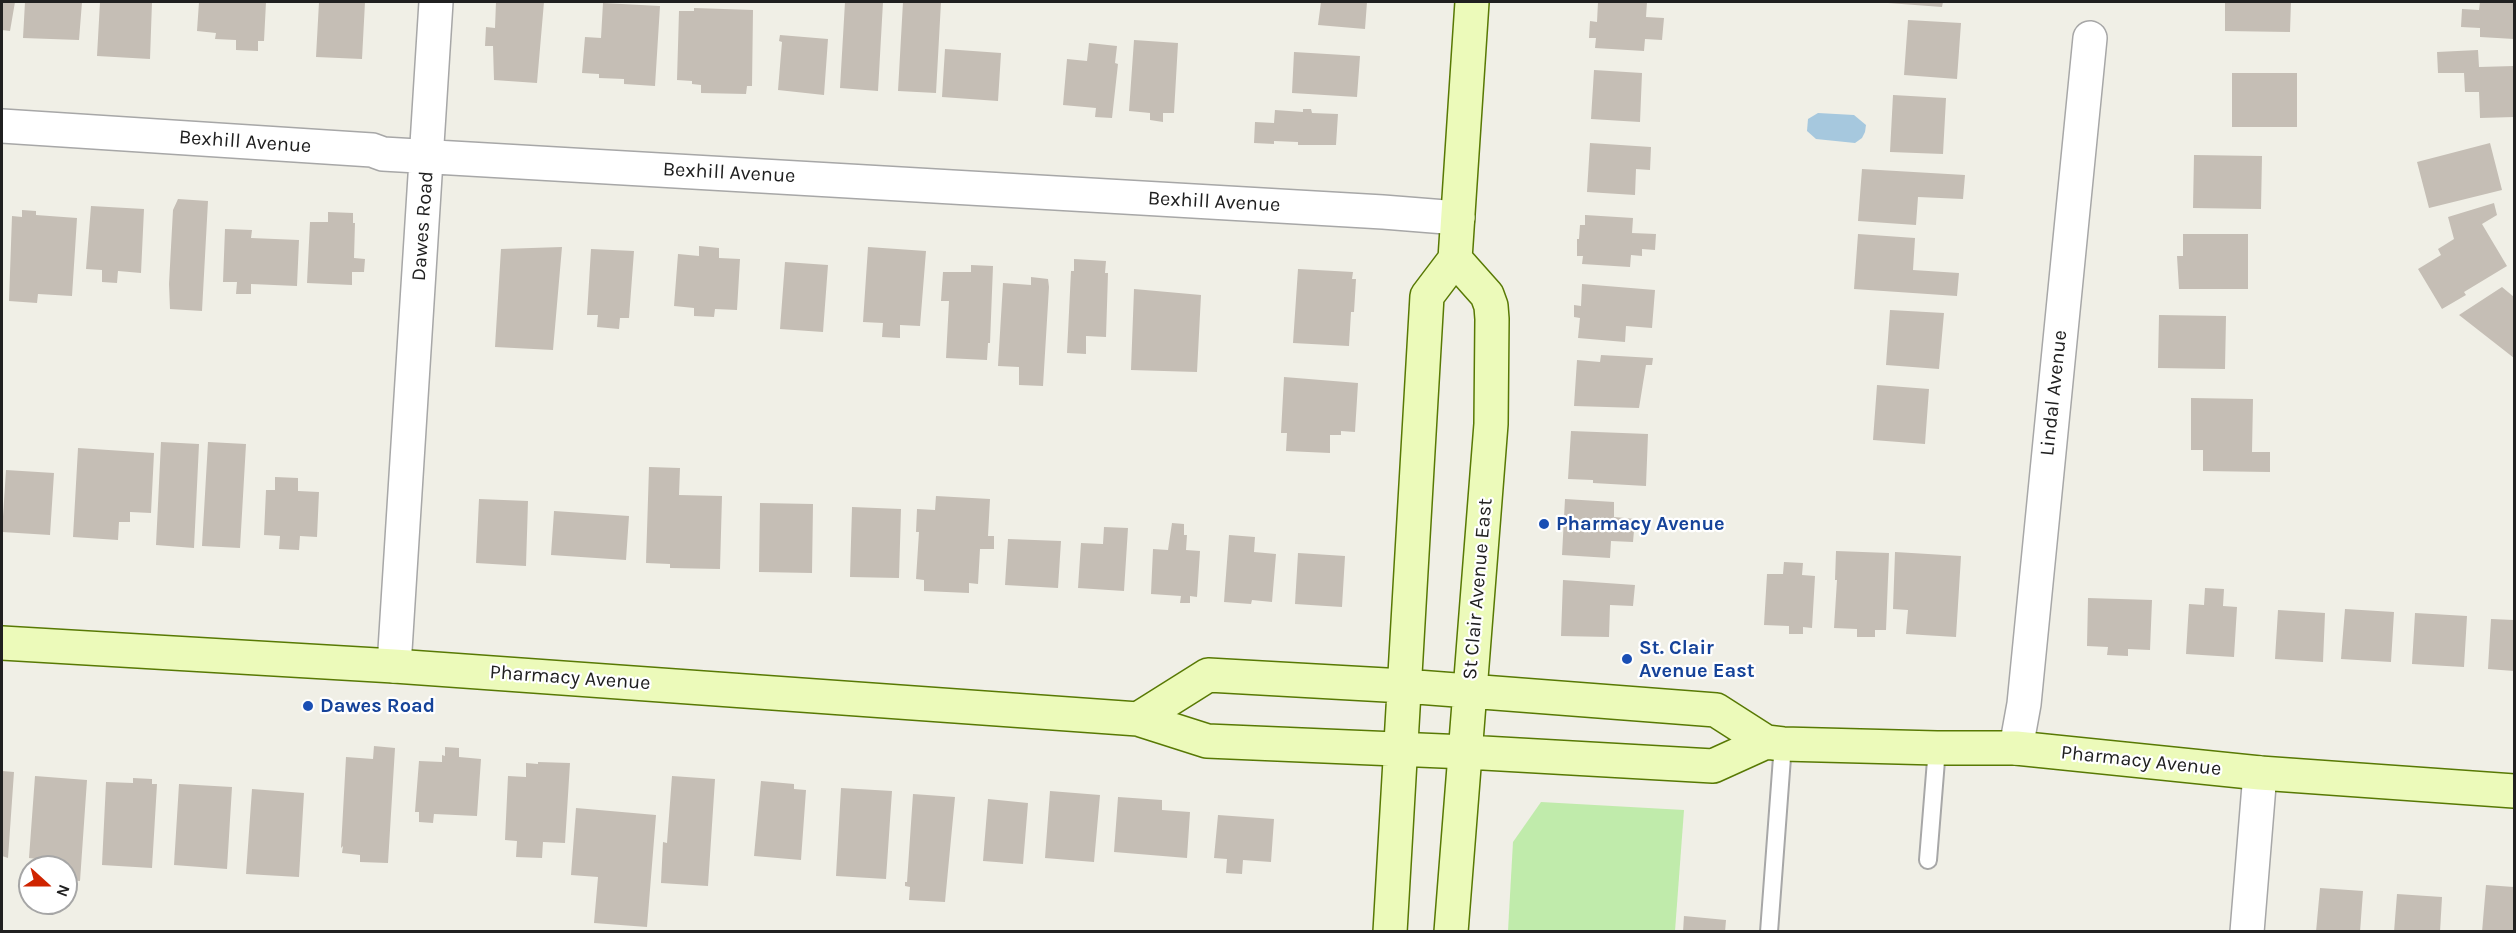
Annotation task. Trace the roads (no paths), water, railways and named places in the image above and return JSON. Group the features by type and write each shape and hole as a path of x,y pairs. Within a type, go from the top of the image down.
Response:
{"street":[{"name":"Dawes Road","path":"394,666 436,2"},
{"path":"1390,932 1427,296 1455,259 1472,2"},
{"name":"Lindal Avenue","path":"2016,748 2024,704 2090,38"},
{"name":"Bexhill Avenue","path":"2,126 427,155 1360,210 1458,218"},
{"name":"St Clair Avenue East","path":"1451,932 1491,424 1492,319 1487,295 1455,259"},
{"name":"Pharmacy Avenue","path":"2,643 394,666 1138,719 1207,741 1713,766 1775,743 2016,748 2260,773 2514,791"},
{"path":"1138,719 1208,675 1404,686 1716,710 1775,743"},
{"path":"2247,932 2260,773"}],"lane":[{"path":"1769,932 1775,743"},
{"path":"1928,860 1937,748"}],"water":[{"path":"1818,113 1854,115 1866,125 1865,132 1862,138 1855,143 1816,139 1807,131 1808,119"}],"place":[{"name":"Pharmacy Avenue","path":"1544,524"},
{"name":"St. Clair Avenue East","path":"1627,659"},
{"name":"Dawes Road","path":"308,706"}]}
